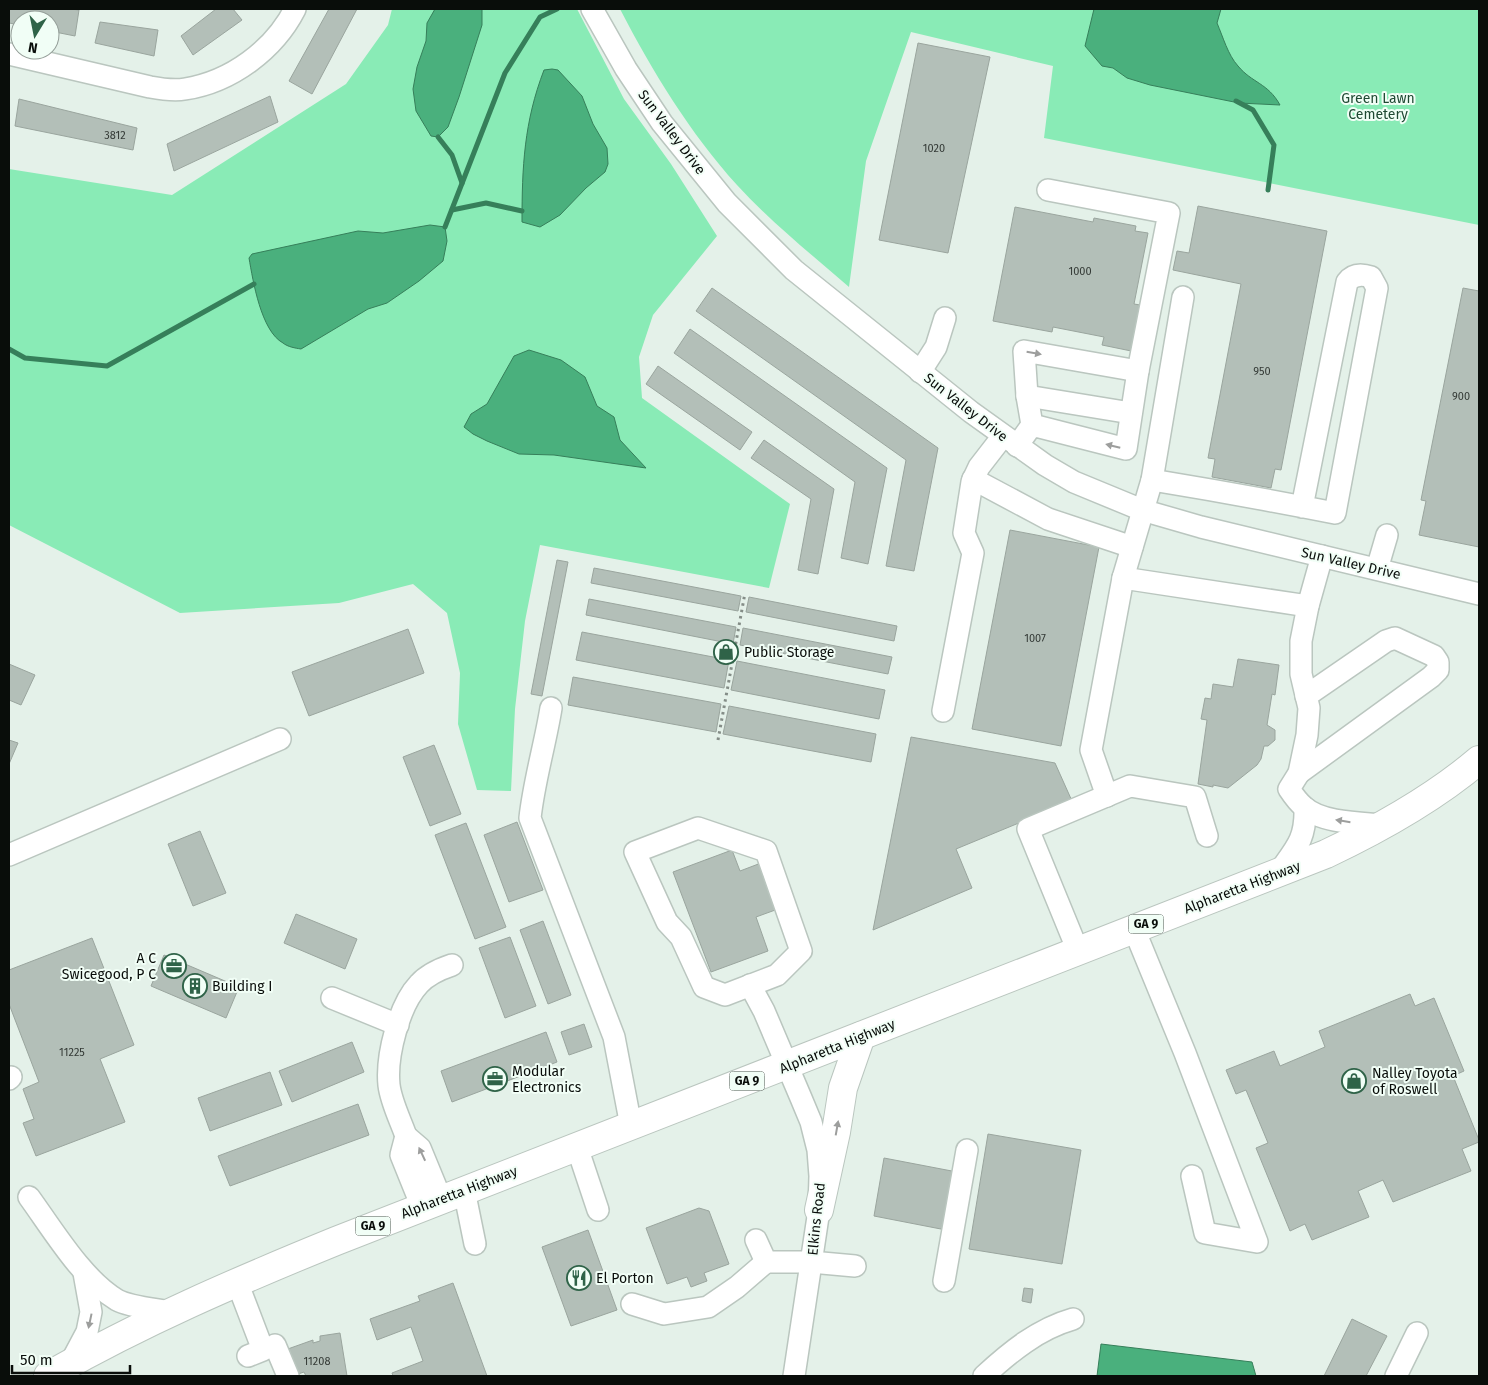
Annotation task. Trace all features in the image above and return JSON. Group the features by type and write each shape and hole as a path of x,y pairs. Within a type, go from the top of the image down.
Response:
{"highway":[{"name":"Alpharetta Highway","path":"59,1370 170,1312 237,1282 442,1199 787,1066 1326,854 1421,804 1479,760"},
{"path":"819,1210 836,1132 843,1088 861,1036"}],"street":[{"path":"9,54 150,87 167,90 183,89 218,79 252,60 278,36 295,9"},
{"name":"Sun Valley Drive","path":"592,9 626,69 662,123 727,203 794,270 920,372 1010,441 1074,482 1142,510 1201,527 1479,594"},
{"path":"1032,425 1126,449 1138,371 1169,213 1048,190"},
{"path":"1152,480 1334,513 1377,288 1371,277 1355,276 1347,282 1302,507"},
{"path":"1107,796 1090,750 1123,578 1152,480 1183,297"},
{"path":"920,372 936,347 945,318"},
{"path":"1032,425 1027,396 1024,351 1138,371"},
{"path":"1027,396 1132,413"},
{"path":"944,711 973,553 964,533 973,479 979,466 1032,425"},
{"path":"973,479 1048,519 1132,547"},
{"path":"1377,569 1387,535"},
{"path":"1299,773 1307,735 1308,708 1301,674 1301,641 1308,606 1322,556"},
{"path":"1123,578 1308,606"},
{"path":"1306,696 1386,641 1395,638 1434,656 1438,662 1438,670 1431,677 1299,773 1288,789 1305,808 1316,814 1336,820 1384,825"},
{"path":"551,708 547,734 532,795 530,818 614,1037 631,1126"},
{"path":"9,855 280,738"},
{"path":"1078,951 1028,829 1130,786 1195,797 1207,836"},
{"path":"1279,872 1304,832 1305,808"},
{"path":"698,828 766,851 801,951 776,974 750,985 725,995 704,988 682,937 667,922 635,852 698,828"},
{"path":"1134,929 1186,1053 1257,1242 1205,1232 1192,1176"},
{"path":"452,964 438,970 418,984 406,1004 393,1040 389,1085 406,1136 401,1154 442,1199 475,1244"},
{"name":"Elkins Road","path":"750,985 764,1011 787,1066 810,1122 818,1150 820,1176 819,1210 794,1376"},
{"path":"332,998 398,1025"},
{"path":"577,1147 598,1210"},
{"path":"944,1281 967,1150"},
{"path":"29,1197 84,1273 118,1300 170,1312"},
{"path":"756,1240 766,1262"},
{"path":"632,1304 664,1314 708,1307 737,1288 766,1262 811,1262 855,1266"},
{"path":"59,1370 87,1332 91,1312 84,1273"},
{"path":"237,1282 263,1350 248,1356"},
{"path":"984,1376 1012,1351 1057,1324 1073,1320"},
{"path":"1396,1376 1417,1333"},
{"path":"275,1345 288,1376"}],"path":[{"path":"718,740 745,592"}],"green space":[{"path":"392,9 577,9 624,99 671,164 717,236 653,315 639,357 642,398 790,504 769,588 540,545 525,621 515,709 511,791 477,790 458,724 460,673 447,613 413,584 339,603 180,613 9,525 9,169 172,195 346,84 388,25"},
{"name":"Green Lawn Cemetery","path":"620,9 1479,9 1479,225 1044,138 1053,66 911,32 866,161 849,287 764,212 720,165 673,101"}],"shaded area":[{"path":"435,9 482,9 482,25 459,97 448,127 438,137 431,136 416,111 413,89 417,67 426,41 427,23"},
{"path":"1094,9 1221,9 1217,23 1231,57 1243,72 1265,87 1280,105 1239,103 1150,85 1127,78 1113,68 1102,66 1085,46"},
{"path":"544,70 558,70 582,96 593,124 607,148 608,164 605,172 586,188 560,215 540,227 522,222 524,163 528,126 537,89"},
{"path":"430,225 445,227 447,241 443,261 419,281 387,303 368,309 301,349 285,344 275,337 259,305 249,258 252,254 358,231 383,233"},
{"path":"529,350 561,360 585,377 597,406 614,417 620,440 646,468 554,455 519,454 487,441 464,427 471,414 487,404 514,356"},
{"path":"1101,1344 1252,1362 1256,1376 1097,1376"}],"building":[{"path":"9,9 79,10 75,36 60,33 60,10 10,10 9,23"},
{"path":"216,9 233,9 242,20 193,55 181,36"},
{"path":"329,9 357,9 312,94 289,81"},
{"path":"100,22 158,30 154,56 95,43"},
{"path":"918,43 990,57 948,253 879,240"},
{"path":"270,96 278,122 174,171 167,144"},
{"path":"19,99 137,128 133,150 15,126"},
{"path":"1198,206 1327,231 1281,470 1275,469 1271,488 1212,477 1215,459 1208,458 1241,284 1173,270 1177,251 1189,253"},
{"path":"1015,207 1093,222 1094,218 1136,226 1135,231 1148,233 1134,304 1140,305 1139,308 1150,310 1141,353 1102,345 1104,337 1053,327 1052,332 993,321"},
{"path":"712,288 938,448 914,571 886,566 906,460 696,311"},
{"path":"1463,288 1479,291 1479,547 1419,535 1426,501 1421,500"},
{"path":"690,329 887,468 868,564 841,558 855,482 674,353"},
{"path":"658,366 752,432 740,450 646,384"},
{"path":"764,440 834,489 818,574 798,570 811,499 751,458"},
{"path":"1010,530 1099,547 1061,746 972,729"},
{"path":"557,560 568,562 542,696 531,694"},
{"path":"594,568 741,596 738,611 591,583"},
{"path":"749,597 897,626 894,641 746,612"},
{"path":"589,599 736,627 733,644 586,615"},
{"path":"743,628 892,657 888,674 740,645"},
{"path":"408,629 424,673 309,716 292,672"},
{"path":"582,632 729,660 724,688 576,660"},
{"path":"1238,659 1279,665 1275,695 1272,694 1267,725 1275,730 1275,740 1268,746 1264,746 1261,759 1257,765 1228,788 1198,784 1207,720 1201,719 1205,698 1211,699 1213,684 1233,687"},
{"path":"737,661 885,690 879,719 731,690"},
{"path":"9,664 35,675 21,705 9,700"},
{"path":"573,677 721,704 716,732 568,705"},
{"path":"729,706 876,734 871,762 723,734"},
{"path":"911,737 1055,763 1072,801 956,849 972,888 873,930"},
{"path":"9,740 18,743 9,764"},
{"path":"434,745 461,814 430,826 403,757"},
{"path":"517,822 543,890 509,902 484,835"},
{"path":"466,823 506,927 475,939 435,835"},
{"path":"200,831 226,893 193,906 168,844"},
{"path":"732,850 740,871 761,863 778,909 756,917 768,951 711,972 673,872"},
{"path":"296,914 357,939 345,969 284,943"},
{"path":"543,921 571,995 548,1004 520,930"},
{"path":"510,937 536,1006 505,1018 479,948"},
{"path":"92,938 134,1045 100,1059 125,1122 36,1156 23,1123 34,1119 23,1089 39,1082 9,1004 9,970"},
{"name":"Building I","path":"164,955 239,987 226,1018 151,986"},
{"path":"1410,994 1415,1006 1434,998 1464,1071 1453,1076 1479,1140 1479,1142 1462,1149 1471,1171 1393,1202 1383,1180 1358,1191 1369,1217 1312,1240 1305,1224 1290,1231 1256,1148 1268,1143 1246,1090 1236,1094 1226,1070 1274,1051 1280,1066 1325,1047 1319,1031"},
{"path":"584,1024 592,1047 569,1055 561,1032"},
{"path":"546,1032 557,1062 452,1102 441,1071"},
{"path":"352,1042 364,1072 292,1102 279,1071"},
{"path":"270,1072 282,1105 210,1131 198,1098"},
{"path":"358,1104 369,1135 230,1186 218,1156"},
{"path":"988,1134 1081,1150 1062,1264 969,1249"},
{"path":"884,1158 957,1172 946,1230 874,1216"},
{"path":"699,1208 709,1211 729,1264 704,1273 707,1281 691,1287 687,1277 667,1284 646,1228"},
{"name":"El Porton","path":"588,1230 617,1310 571,1326 542,1247"},
{"path":"453,1283 487,1376 393,1376 392,1373 423,1361 411,1327 377,1340 370,1319 420,1301 418,1296"},
{"path":"1024,1288 1033,1289 1031,1303 1022,1301"},
{"path":"1352,1319 1387,1336 1366,1376 1324,1376"},
{"path":"340,1333 347,1376 306,1376 304,1372 295,1375 285,1350 313,1340 313,1343 320,1341 320,1336"}],"waterway":[{"path":"445,227 505,73 540,17 557,9"},
{"path":"1236,101 1253,110 1274,145 1268,190"},
{"path":"438,137 452,155 462,183"},
{"path":"452,210 486,203 522,211"},
{"path":"9,349 25,358 107,366 254,284"}],"place":[{"name":"Public Storage","path":"726,652"},
{"name":"A C Swicegood, P C","path":"174,966"},
{"name":"Building I","path":"195,986"},
{"name":"Modular Electronics","path":"495,1079"},
{"name":"Nalley Toyota of Roswell","path":"1354,1081"},
{"name":"El Porton","path":"579,1278"}]}
